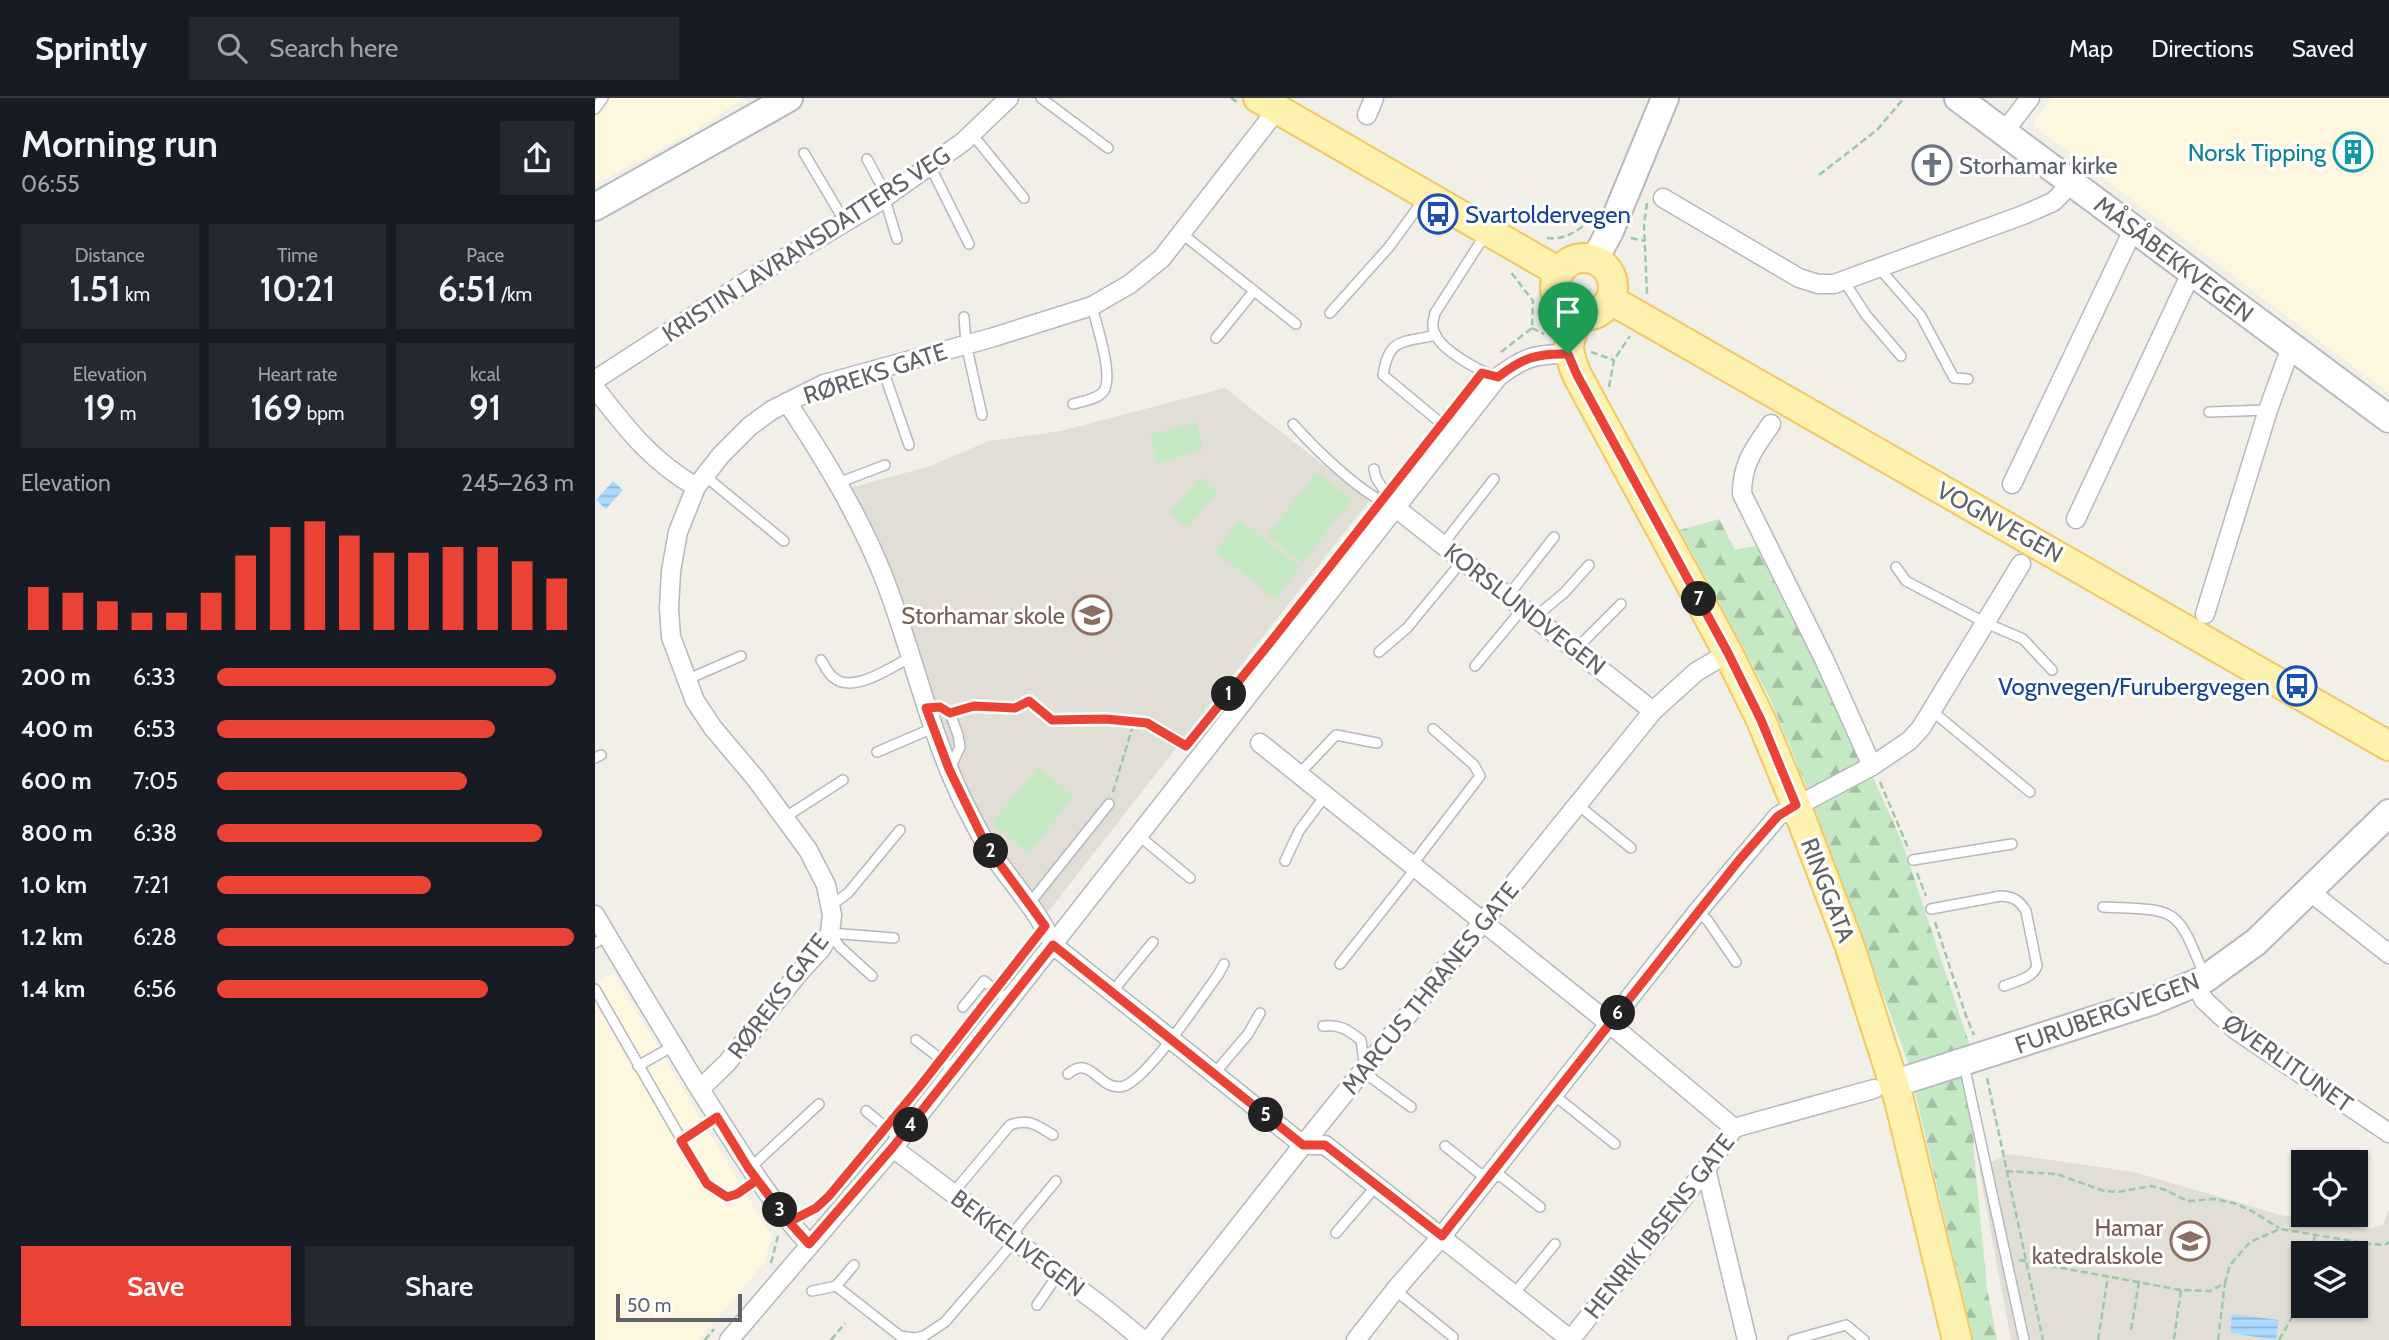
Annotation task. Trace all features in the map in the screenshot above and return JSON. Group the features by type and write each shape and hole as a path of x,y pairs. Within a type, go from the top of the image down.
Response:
{"main road":[{"path":"595,207 789,98"},
{"path":"1595,259 1610,231 1665,98"},
{"name":"MÅSÅBEKKVEGEN","path":"1958,98 2389,419"},
{"path":"1267,103 1559,272"},
{"path":"1587,257 1595,259 1611,274 1611,300 1603,309 1592,315 1578,316 1566,310 1558,301 1555,283 1559,272 1572,260 1587,257"},
{"name":"VOGNVEGEN","path":"1611,300 2389,746"},
{"path":"1577,352 1568,343 1578,316"},
{"name":"RINGGATA","path":"1577,352 1577,375 1728,653 1761,720 1796,805 1849,944 1884,1087 1957,1340"},
{"name":"FURUBERGVEGEN","path":"1884,1087 1973,1051 2153,1001 2200,981 2256,942 2389,813"}],"street":[{"name":"KRISTIN LAVRANSDATTERS VEG","path":"595,380 755,276 883,199 972,134 1009,98"},
{"path":"1367,115 1374,98"},
{"path":"2004,132 2030,98"},
{"name":"RØREKS GATE","path":"700,1088 727,1063 821,949 830,933 830,906 826,885 808,850 695,701 671,637 671,571 678,532 700,481 750,426 787,402 824,384 1092,306 1130,284 1161,258 1269,120 1267,103"},
{"path":"1663,198 1799,278 1818,285 1844,281 2053,202 2072,183"},
{"path":"2012,484 2134,228"},
{"path":"2076,519 2192,271"},
{"path":"2205,614 2268,410 2291,347"},
{"path":"729,1340 897,1143 1009,1001 1454,434 1490,375 1543,353 1577,352"},
{"path":"595,388 632,435 669,471 700,481"},
{"path":"787,402 858,518 883,577 949,769 986,845 1045,926 1053,945 1303,1145 1325,1145 1571,1339"},
{"path":"1770,424 1742,473 1742,494 1824,659 1873,766"},
{"name":"KORSLUNDVEGEN","path":"1396,508 1653,711"},
{"path":"1356,1340 1491,1175 1698,911 1778,816 1873,766 1909,741 1921,728 2021,564"},
{"name":"MARCUS THRANES GATE","path":"1139,1338 1303,1145 1653,711 1696,672 1728,653"},
{"path":"1260,743 1610,1024 1734,1128"},
{"path":"2309,891 2389,954"},
{"path":"595,915 601,940 673,1046 753,1174 809,1244"},
{"name":"ØVERLITUNET","path":"2200,981 2204,1000 2236,1030 2389,1133"},
{"name":"HENRIK IBSENS GATE","path":"1571,1339 1706,1169 1734,1128 1884,1087"},
{"name":"BEKKELIVEGEN","path":"897,1143 951,1194 1059,1273 1139,1338"},
{"path":"1706,1169 1748,1340"}],"lane":[{"path":"595,109 603,98"},
{"path":"1041,98 1108,148"},
{"path":"972,134 1024,198"},
{"path":"804,153 845,222"},
{"path":"867,159 880,183 897,239"},
{"path":"930,166 969,244"},
{"path":"1330,313 1388,247 1427,195"},
{"path":"1488,230 1435,313 1432,324 1436,335 1446,346 1490,375"},
{"path":"1181,233 1296,324"},
{"path":"1879,268 1921,316 1954,378 1968,379"},
{"path":"1844,281 1865,315 1901,356"},
{"path":"1216,338 1254,291"},
{"path":"1073,404 1096,397 1106,386 1108,374 1092,306"},
{"path":"964,317 966,344 982,415"},
{"path":"1436,335 1391,348 1386,355 1383,375 1454,434"},
{"path":"882,367 909,445"},
{"path":"2209,412 2268,410"},
{"path":"1293,424 1314,448 1380,502 1396,508"},
{"path":"838,483 885,465"},
{"path":"1374,469 1376,478 1396,508"},
{"path":"1443,544 1494,479"},
{"path":"700,481 784,541"},
{"path":"1508,596 1554,537"},
{"path":"1380,652 1407,628 1463,560"},
{"path":"1475,666 1529,612 1564,593 1589,565"},
{"path":"1896,567 1906,581 1986,623 2024,639 2052,670"},
{"path":"1572,647 1584,641 1621,604"},
{"path":"687,680 740,656"},
{"path":"821,660 835,679 845,684 857,684 911,657"},
{"path":"926,708 940,707 950,713 960,747 957,758 949,769"},
{"path":"1932,711 2030,792"},
{"path":"877,752 933,728"},
{"path":"1340,964 1480,776 1474,765 1433,729"},
{"path":"1299,774 1336,735 1377,743"},
{"path":"784,818 843,780"},
{"path":"1286,861 1299,831 1325,796"},
{"path":"1030,904 1109,804"},
{"path":"1578,805 1631,848"},
{"path":"830,906 848,893 900,830"},
{"path":"1138,835 1190,877"},
{"path":"1913,860 2013,844"},
{"path":"1931,909 2001,896 2017,899 2026,911 2037,966 2034,974 2004,986"},
{"path":"2103,907 2168,912 2177,919 2188,936 2200,981"},
{"path":"1698,911 1736,962"},
{"path":"830,933 894,938"},
{"path":"830,933 840,947 871,976"},
{"path":"1112,992 1153,942"},
{"path":"1067,1074 1075,1067 1083,1067 1108,1084 1117,1087 1126,1085 1140,1074 1170,1039 1224,964"},
{"path":"963,1007 984,981 1009,1001"},
{"path":"595,989 599,1005 707,1184 718,1193 727,1197 737,1194 819,1104"},
{"path":"1214,1074 1248,1034 1260,1013"},
{"path":"1323,1026 1335,1025 1346,1029 1361,1041 1365,1069 1373,1079 1411,1107"},
{"path":"916,1040 955,1069"},
{"path":"638,1066 673,1046"},
{"path":"1973,1051 2004,1258 2024,1340"},
{"path":"1554,1095 1615,1144"},
{"path":"866,1111 897,1143"},
{"path":"681,1141 717,1117"},
{"path":"951,1194 1010,1125 1021,1121 1033,1123 1053,1135"},
{"path":"1445,1146 1479,1173 1502,1177 1540,1207"},
{"path":"836,1286 900,1336 924,1336 945,1322 1015,1240 1017,1228 1056,1181"},
{"path":"1336,1233 1377,1185"},
{"path":"1514,1294 1555,1244"},
{"path":"812,1291 836,1286 854,1265"},
{"path":"1037,1305 1059,1273"},
{"path":"1395,1290 1453,1336"},
{"path":"1793,1340 1846,1325 1864,1340"}],"path":[{"path":"1819,175 1877,130 1904,98"},
{"path":"1545,238 1555,239 1573,234 1594,216"},
{"path":"1625,237 1645,241"},
{"path":"1507,268 1533,301 1532,328"},
{"path":"1532,328 1543,334"},
{"path":"1490,375 1493,358 1532,328"},
{"path":"1608,389 1614,360 1630,335"},
{"path":"1577,352 1614,360"},
{"path":"950,713 974,706 1015,708 1029,701 1052,720 1106,719 1147,723 1186,746"},
{"path":"1109,804 1134,722"},
{"path":"1973,1051 2006,1171 2043,1340"},
{"path":"2006,1171 2057,1174 2104,1191 2117,1192 2151,1186 2187,1201 2214,1199 2234,1203 2280,1229 2370,1244 2385,1245 2389,1242"},
{"path":"771,1263 778,1237 789,1222 816,1208 829,1196"},
{"path":"2218,1340 2230,1265 2245,1247 2280,1229"},
{"path":"2314,1241 2315,1234"},
{"path":"2004,1258 2181,1290 2210,1290 2225,1283"},
{"path":"2098,1340 2108,1276"},
{"path":"2131,1330 2139,1282"},
{"path":"2174,1339 2181,1290"},
{"path":"2279,1340 2292,1318"},
{"path":"705,1340 721,1321"},
{"path":"831,1340 845,1324"}],"shaded area":[{"path":"595,98 745,98 691,133 595,184"},
{"path":"2051,98 2389,98 2389,393 2038,129 2033,123"},
{"name":"Storhamar skole","path":"1225,388 1369,501 1044,917 1020,886 965,795 890,571 866,514 850,488 930,466 989,441 1061,431"},
{"path":"613,973 772,1237 764,1263 699,1340 595,1340 595,984"},
{"name":"Hamar katedralskole","path":"2009,1154 2134,1172 2291,1217 2291,1227 2370,1229 2383,1225 2389,1209 2389,1340 2011,1340 1979,1168"}],"green space":[{"path":"1196,422 1203,450 1158,463 1150,435"},
{"path":"1317,472 1352,499 1302,563 1267,535"},
{"path":"1200,477 1218,492 1187,528 1170,513"},
{"path":"1719,519 1735,550 1758,545 1819,656 1902,842 1970,1046 1974,1153 1987,1288 1997,1340 1973,1340 1908,1062 1807,788 1771,700 1680,530"},
{"path":"1240,520 1300,567 1275,599 1215,551"},
{"path":"1038,767 1074,796 1029,853 992,823"}],"water":[{"path":"613,481 623,490 606,509 596,500"},
{"path":"2232,1314 2279,1320 2276,1340 2230,1333"}],"place":[{"name":"Norsk Tipping","path":"2353,152"},
{"name":"Storhamar kirke","path":"1932,165"},
{"name":"Svartoldervegen","path":"1438,214"},
{"name":"Storhamar skole","path":"1092,615"},
{"name":"Vognvegen/Furubergvegen","path":"2297,686"},
{"name":"Hamar katedralskole","path":"2190,1241"}],"route":[{"path":"1568,354 1543,353 1519,361 1498,377 1482,373 1186,746 1147,723 1106,719 1052,720 1029,701 1009,709 974,706 950,713 940,707 926,708 962,799 986,845 1045,926 921,1085 816,1208 789,1222 749,1169 717,1117 681,1141 707,1184 727,1197 737,1194 757,1180 789,1222 809,1244 893,1147 1053,945 1303,1145 1325,1145 1442,1236 1740,859 1778,816 1796,805 1761,720 1728,653 1568,354"}]}
